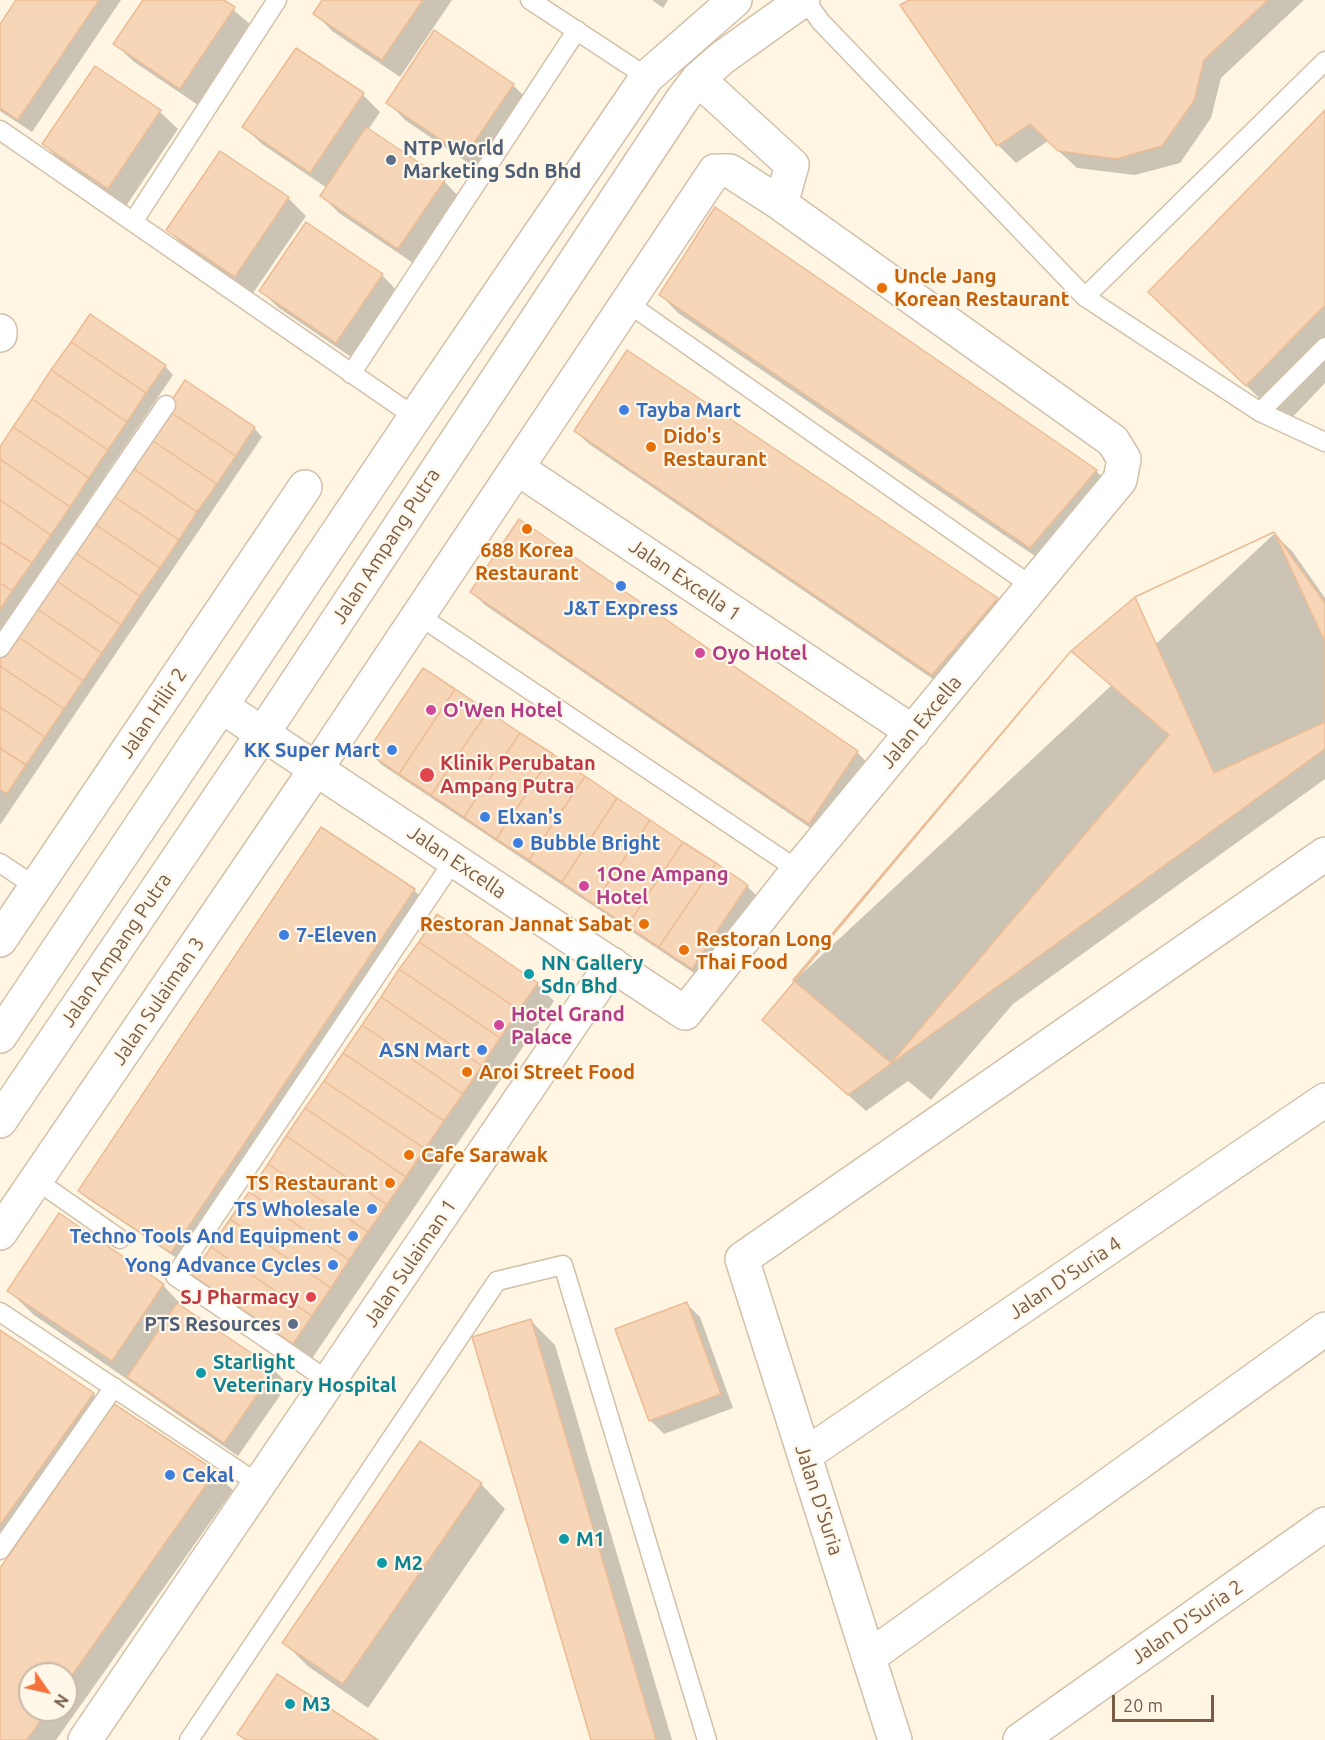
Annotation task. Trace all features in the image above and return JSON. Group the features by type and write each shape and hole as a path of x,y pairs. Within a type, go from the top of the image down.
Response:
{"street":[{"path":"0,1036 415,417 647,77 735,0"},
{"name":"Jalan Ampang Putra","path":"0,1121 263,733 668,120 698,79 749,36 804,0"},
{"path":"698,79 792,165 781,204"},
{"name":"Jalan Excella","path":"221,706 685,1013 798,870 1120,480 1124,459 1113,441 781,204 730,171 715,171 629,304"},
{"name":"Jalan Sulaiman 3","path":"0,1233 629,304"},
{"name":"Jalan Excella 1","path":"517,468 913,732"},
{"name":"Jalan Hilir 2","path":"0,940 305,487"},
{"name":"Jalan D'Suria","path":"895,1740 742,1259 1325,854"},
{"name":"Jalan Sulaiman 1","path":"85,1740 612,964"},
{"name":"Jalan D'Suria 4","path":"805,1455 1325,1100"},
{"path":"869,1657 1325,1329"},
{"name":"Jalan D'Suria 2","path":"1020,1740 1325,1524"}],"lane":[{"path":"133,222 276,0"},
{"path":"530,0 647,77"},
{"path":"804,0 821,22 1085,297 1260,412 1325,442"},
{"path":"351,374 578,30"},
{"path":"1085,297 1325,61"},
{"path":"0,130 415,417"},
{"path":"629,304 1033,587"},
{"path":"1260,412 1325,347"},
{"path":"0,648 166,405"},
{"path":"418,615 798,870"},
{"path":"330,1382 175,1276 454,860"},
{"path":"0,863 36,887"},
{"path":"36,1180 120,1239"},
{"path":"189,1740 497,1281 563,1265 707,1740"},
{"path":"0,1311 260,1485"},
{"path":"0,1550 114,1387"}],"building":[{"path":"16,0 99,0 18,120 0,108 0,24"},
{"path":"143,0 224,0 235,7 180,89 113,44"},
{"path":"322,0 423,0 382,60 313,14"},
{"path":"909,0 1268,0 1204,60 1194,101 1162,146 1116,159 1058,151 1030,124 997,146 900,5"},
{"path":"434,30 514,84 465,156 386,103"},
{"path":"296,48 364,93 310,173 242,127"},
{"path":"95,66 161,110 108,189 42,144"},
{"path":"1325,110 1325,305 1246,386 1148,292"},
{"path":"366,127 445,180 398,249 320,196"},
{"path":"220,151 289,197 235,277 166,230"},
{"path":"715,207 1097,470 1030,548 659,295"},
{"path":"306,222 383,274 336,343 259,291"},
{"path":"90,314 166,365 146,393 71,342"},
{"path":"71,342 146,393 127,422 51,370"},
{"path":"627,350 998,598 932,675 574,431"},
{"path":"51,370 127,422 108,450 32,399"},
{"path":"185,380 255,427 236,456 166,409"},
{"path":"32,399 108,450 89,478 13,427"},
{"path":"166,409 236,456 217,484 147,437"},
{"path":"13,427 89,478 70,507 0,459 0,447"},
{"path":"147,437 217,484 197,512 128,465"},
{"path":"0,459 70,507 51,535 0,500"},
{"path":"128,465 197,512 179,540 109,493"},
{"path":"109,493 179,540 160,568 90,521"},
{"path":"0,500 51,535 32,563 0,542"},
{"path":"519,519 858,751 809,824 470,592"},
{"path":"90,521 160,568 140,596 71,550"},
{"path":"1274,532 1325,642 1325,722 1214,773 1135,597"},
{"path":"1274,532 1325,603 1325,749 848,1095 762,1020 1071,651 1135,597"},
{"path":"0,542 32,563 12,591 0,583"},
{"path":"71,550 140,596 121,625 52,578"},
{"path":"52,578 121,625 102,653 33,606"},
{"path":"0,583 12,591 0,610"},
{"path":"33,606 102,653 83,681 14,634"},
{"path":"14,634 83,681 64,709 0,666 0,654"},
{"path":"1071,651 1169,735 891,1063 793,980"},
{"path":"0,666 64,709 45,737 0,707"},
{"path":"423,668 455,689 399,774 367,752"},
{"path":"455,689 488,711 431,795 399,774"},
{"path":"0,707 45,737 26,765 0,748"},
{"path":"488,711 520,733 464,817 431,795"},
{"path":"520,733 553,754 496,839 464,817"},
{"path":"0,748 26,765 7,794 0,789"},
{"path":"553,754 585,776 529,860 496,839"},
{"path":"585,776 617,798 562,882 529,860"},
{"path":"617,798 650,820 594,904 562,882"},
{"path":"650,820 683,842 627,926 594,904"},
{"path":"321,827 415,889 171,1253 78,1191"},
{"path":"683,842 716,863 659,947 627,926"},
{"path":"716,863 748,885 692,969 659,947"},
{"path":"437,914 538,983 519,1010 419,942"},
{"path":"419,942 519,1010 500,1038 399,969"},
{"path":"399,969 500,1038 482,1066 381,997"},
{"path":"381,997 482,1066 463,1094 362,1025"},
{"path":"362,1025 463,1094 444,1121 343,1053"},
{"path":"343,1053 444,1121 425,1149 324,1081"},
{"path":"324,1081 425,1149 406,1177 305,1108"},
{"path":"305,1108 406,1177 387,1205 286,1136"},
{"path":"286,1136 387,1205 368,1232 268,1164"},
{"path":"268,1164 368,1232 349,1260 249,1192"},
{"path":"249,1192 349,1260 331,1288 230,1219"},
{"path":"59,1213 164,1284 112,1361 7,1291"},
{"path":"230,1219 331,1288 312,1316 211,1247"},
{"path":"211,1247 312,1316 293,1344 192,1275"},
{"path":"687,1302 721,1394 649,1421 615,1329"},
{"name":"Starlight Veterinary Hospital","path":"177,1303 275,1369 224,1443 127,1377"},
{"name":"M1","path":"531,1319 656,1740 591,1740 472,1337"},
{"path":"0,1330 94,1393 0,1525"},
{"path":"114,1404 216,1471 78,1667 78,1662 18,1662 18,1722 40,1722 27,1740 0,1740 0,1568"},
{"name":"M2","path":"420,1441 482,1483 343,1684 282,1643"},
{"name":"M3","path":"277,1674 378,1740 246,1740 237,1734"}],"place":[{"name":"NTP World Marketing Sdn Bhd","path":"391,160"},
{"name":"Uncle Jang Korean Restaurant","path":"882,288"},
{"name":"Tayba Mart","path":"624,410"},
{"name":"Dido's Restaurant","path":"651,447"},
{"name":"688 Korea Restaurant","path":"527,529"},
{"name":"J&T Express","path":"621,586"},
{"name":"Oyo Hotel","path":"700,653"},
{"name":"O'Wen Hotel","path":"431,710"},
{"name":"KK Super Mart","path":"392,750"},
{"name":"Klinik Perubatan Ampang Putra","path":"427,775"},
{"name":"Elxan's","path":"485,817"},
{"name":"Bubble Bright","path":"518,843"},
{"name":"1One Ampang Hotel","path":"584,886"},
{"name":"Restoran Jannat Sabat","path":"644,924"},
{"name":"7-Eleven","path":"284,935"},
{"name":"Restoran Long Thai Food","path":"684,950"},
{"name":"NN Gallery Sdn Bhd","path":"529,974"},
{"name":"Hotel Grand Palace","path":"499,1025"},
{"name":"ASN Mart","path":"482,1050"},
{"name":"Aroi Street Food","path":"467,1072"},
{"name":"Cafe Sarawak","path":"409,1155"},
{"name":"TS Restaurant","path":"390,1183"},
{"name":"TS Wholesale","path":"372,1209"},
{"name":"Techno Tools And Equipment","path":"353,1236"},
{"name":"Yong Advance Cycles","path":"333,1265"},
{"name":"SJ Pharmacy","path":"311,1297"},
{"name":"PTS Resources","path":"293,1324"},
{"name":"Starlight Veterinary Hospital","path":"201,1373"},
{"name":"Cekal","path":"170,1475"},
{"name":"M1","path":"564,1539"},
{"name":"M2","path":"382,1563"},
{"name":"M3","path":"290,1704"}]}
